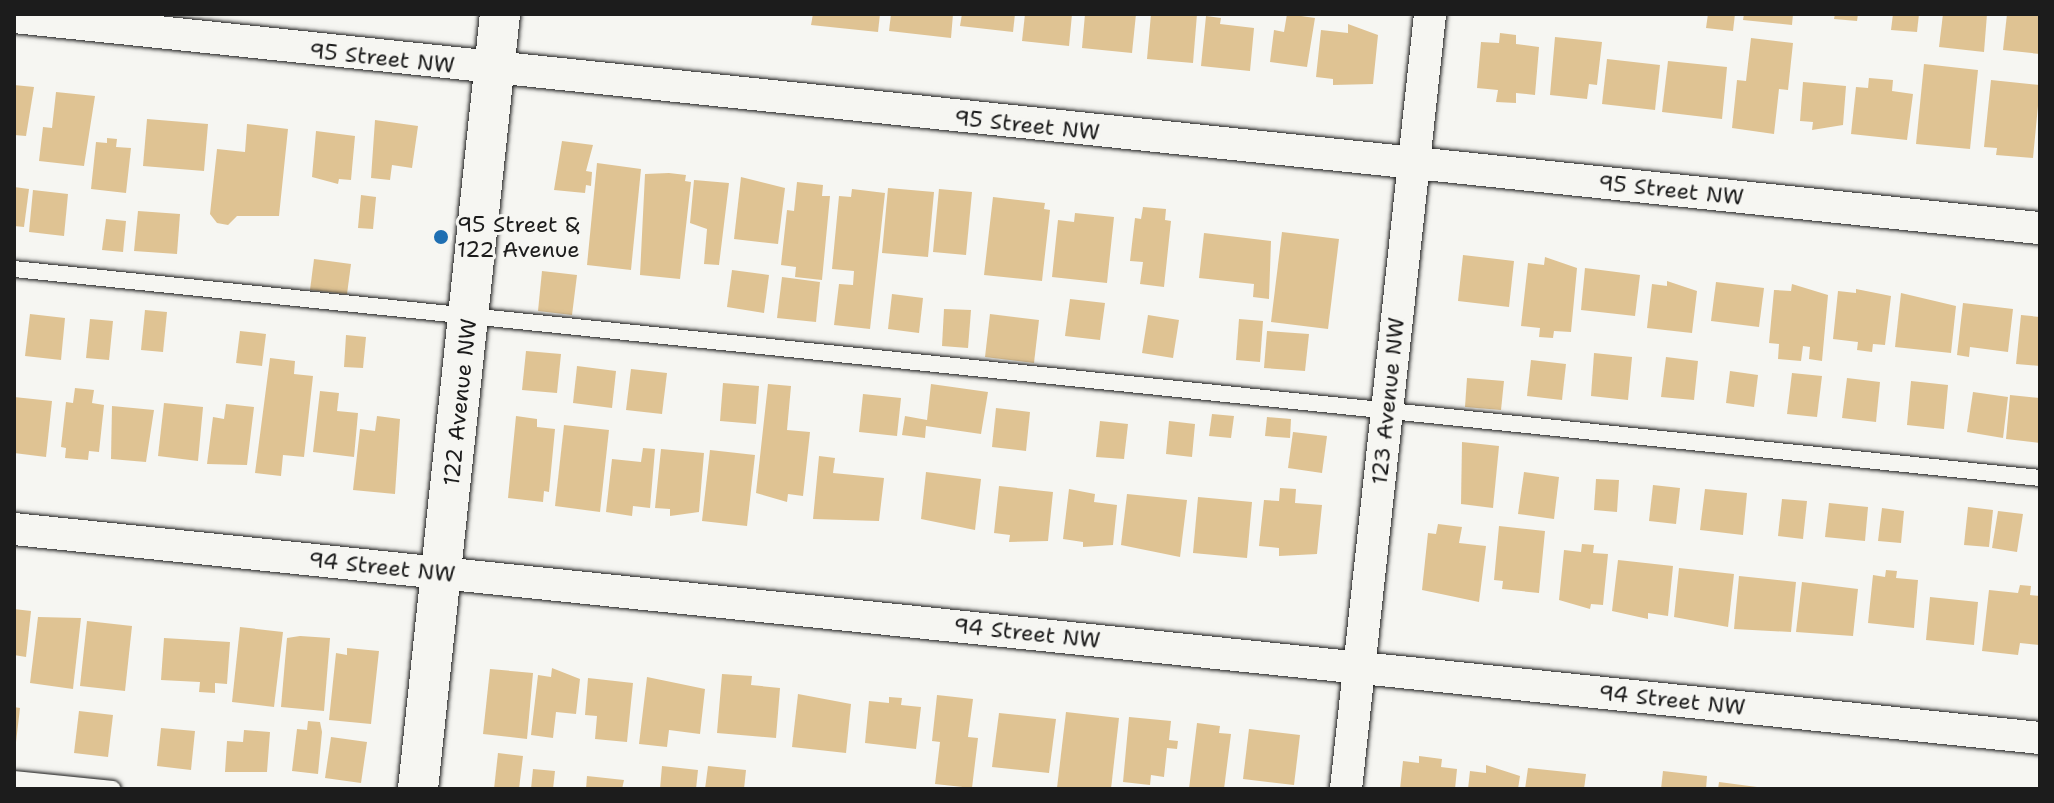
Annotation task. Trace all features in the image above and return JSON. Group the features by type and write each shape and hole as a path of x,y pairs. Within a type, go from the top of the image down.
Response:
{"street":[{"name":"122 Avenue NW","path":"418,789 500,14"},
{"name":"123 Avenue NW","path":"1346,789 1430,14"},
{"name":"95 Street NW","path":"14,17 494,70 2040,228"},
{"name":"94 Street NW","path":"14,529 2040,738"}],"lane":[{"path":"14,269 2040,478"},
{"path":"14,779 112,789"}],"building":[{"path":"813,14 880,14 878,32 811,25"},
{"path":"891,14 953,14 951,38 889,31"},
{"path":"962,14 1015,14 1013,32 960,26"},
{"path":"1025,14 1072,14 1069,46 1022,41"},
{"path":"1085,14 1136,14 1132,53 1082,48"},
{"path":"1151,14 1197,14 1193,63 1147,59"},
{"path":"1287,14 1315,18 1307,67 1270,62 1274,30 1284,32"},
{"path":"1708,14 1735,14 1733,31 1706,28"},
{"path":"1744,14 1793,14 1792,25 1743,20"},
{"path":"1835,14 1858,14 1857,21 1834,19"},
{"path":"1893,14 1919,14 1917,32 1891,30"},
{"path":"1943,14 1987,14 1984,52 1939,47"},
{"path":"2007,14 2040,14 2040,54 2003,50"},
{"path":"1206,16 1221,18 1220,24 1254,28 1250,71 1201,66"},
{"path":"1348,24 1378,35 1373,84 1333,85 1333,79 1316,77 1321,30 1348,33"},
{"path":"1500,33 1516,35 1516,44 1539,47 1535,95 1516,93 1516,103 1496,102 1498,90 1477,88 1481,42 1499,43"},
{"path":"1555,37 1602,42 1597,85 1589,84 1587,99 1550,95"},
{"path":"1751,38 1793,43 1788,90 1779,89 1774,134 1732,128 1737,80 1746,81"},
{"path":"1607,59 1660,65 1655,110 1602,104"},
{"path":"1668,61 1727,67 1722,119 1662,112"},
{"path":"1924,64 1978,70 1970,149 1916,144"},
{"path":"1869,78 1893,80 1892,91 1913,94 1907,140 1851,134 1856,87 1868,88"},
{"path":"1991,80 2040,85 2033,158 1996,155 1997,148 1984,147"},
{"path":"1803,82 1846,86 1843,125 1812,130 1813,122 1800,121"},
{"path":"14,85 34,87 26,136 14,135"},
{"path":"56,92 95,96 84,166 39,161 43,127 52,128"},
{"path":"147,119 208,124 204,171 143,166"},
{"path":"375,120 418,126 412,168 392,165 390,180 371,178"},
{"path":"247,124 288,129 279,216 237,216 228,225 217,223 210,214 217,149 245,152"},
{"path":"316,131 355,136 351,180 339,179 338,184 312,177"},
{"path":"107,138 117,139 116,147 131,148 126,193 91,189 96,142 107,143"},
{"path":"562,141 593,145 586,171 592,172 591,186 586,185 585,193 554,190"},
{"path":"597,163 641,169 631,270 587,265"},
{"path":"645,174 686,175 685,181 691,182 680,279 640,275"},
{"path":"741,177 785,188 778,244 734,239"},
{"path":"694,180 729,183 719,265 704,264 707,229 690,223"},
{"path":"797,182 823,185 822,196 830,196 822,280 795,277 796,267 781,265 787,210 794,211"},
{"path":"14,187 29,189 24,227 14,226"},
{"path":"888,188 934,192 928,257 882,253"},
{"path":"852,189 885,193 870,329 834,325 839,284 853,285 854,271 832,269 839,196 851,197"},
{"path":"939,189 972,192 966,255 933,252"},
{"path":"33,190 68,194 64,236 29,232"},
{"path":"361,195 376,197 373,229 358,228"},
{"path":"993,197 1045,203 1044,209 1050,210 1042,281 984,275"},
{"path":"1143,207 1166,209 1165,220 1171,221 1164,287 1140,284 1143,262 1130,261 1135,218 1141,219"},
{"path":"138,211 180,214 177,254 134,251"},
{"path":"1075,213 1114,217 1107,283 1052,277 1058,220 1074,222"},
{"path":"106,219 126,221 123,252 102,250"},
{"path":"1282,232 1339,239 1328,329 1271,322"},
{"path":"1204,233 1271,241 1269,299 1253,297 1254,284 1199,278"},
{"path":"1463,255 1514,261 1509,307 1458,301"},
{"path":"1545,257 1577,268 1571,332 1554,331 1553,338 1539,337 1540,328 1521,326 1528,263 1544,265"},
{"path":"314,259 351,264 347,294 310,290"},
{"path":"1585,268 1640,275 1635,316 1581,310"},
{"path":"732,270 769,275 764,313 727,307"},
{"path":"542,271 577,275 572,315 538,311"},
{"path":"782,277 820,282 816,322 777,318"},
{"path":"1667,281 1697,291 1692,333 1647,328 1652,284 1667,286"},
{"path":"1716,282 1764,288 1759,327 1711,321"},
{"path":"1792,284 1828,295 1822,361 1809,359 1810,347 1803,346 1801,361 1778,359 1779,344 1769,343 1774,290 1791,291"},
{"path":"1856,289 1891,296 1885,345 1873,344 1872,352 1857,350 1858,342 1833,339 1838,291 1856,293"},
{"path":"1901,293 1956,306 1951,353 1895,347"},
{"path":"892,294 923,298 919,333 888,329"},
{"path":"1070,299 1105,303 1100,340 1065,336"},
{"path":"1963,303 2013,309 2008,352 1970,347 1969,357 1957,355"},
{"path":"944,309 971,310 968,348 942,346"},
{"path":"145,310 167,312 163,352 141,350"},
{"path":"30,314 65,318 61,360 25,356"},
{"path":"990,314 1039,320 1034,363 985,357"},
{"path":"1148,315 1179,320 1173,358 1142,353"},
{"path":"2021,315 2040,317 2040,366 2016,364"},
{"path":"90,319 113,321 109,360 86,358"},
{"path":"1239,319 1263,321 1260,362 1236,360"},
{"path":"240,331 266,334 262,366 236,363"},
{"path":"1267,331 1309,334 1305,371 1264,368"},
{"path":"346,335 366,337 363,368 344,367"},
{"path":"526,351 561,354 557,393 522,390"},
{"path":"1594,353 1632,357 1628,400 1591,396"},
{"path":"1666,357 1698,361 1694,400 1661,397"},
{"path":"270,358 295,361 294,374 313,376 304,457 283,455 281,476 255,473"},
{"path":"1531,360 1566,364 1562,400 1527,396"},
{"path":"577,366 616,371 612,408 573,403"},
{"path":"631,369 667,373 662,414 626,410"},
{"path":"1730,371 1758,375 1754,407 1726,403"},
{"path":"1792,373 1822,376 1817,417 1787,414"},
{"path":"1467,378 1504,381 1501,410 1465,407"},
{"path":"1847,378 1880,382 1876,422 1842,418"},
{"path":"1911,381 1948,385 1944,429 1907,425"},
{"path":"723,383 759,386 756,424 720,421"},
{"path":"768,384 791,386 787,430 810,432 803,496 788,494 787,502 756,493"},
{"path":"931,384 988,392 981,434 926,426 925,438 902,435 905,416 927,420"},
{"path":"75,388 94,390 92,403 104,405 99,452 89,451 88,460 65,458 66,448 61,447 66,402 73,403"},
{"path":"320,391 339,393 337,411 358,413 354,457 313,452"},
{"path":"1973,392 2008,397 2003,438 1967,432"},
{"path":"863,394 901,398 897,436 859,432"},
{"path":"2010,395 2040,398 2040,443 2006,439"},
{"path":"14,397 52,401 46,457 14,453"},
{"path":"164,403 203,407 198,461 158,456"},
{"path":"226,404 254,407 247,465 207,464 213,417 224,419"},
{"path":"112,406 154,410 146,462 111,459"},
{"path":"996,408 1030,412 1026,451 992,447"},
{"path":"1212,414 1234,416 1231,438 1209,436"},
{"path":"377,416 400,419 395,494 353,490 360,429 375,431"},
{"path":"516,416 537,419 537,427 555,429 549,492 544,491 543,502 508,498"},
{"path":"1267,417 1291,419 1290,438 1265,436"},
{"path":"1100,421 1128,424 1124,459 1096,457"},
{"path":"1169,421 1195,424 1192,457 1166,454"},
{"path":"564,425 609,430 600,512 555,506"},
{"path":"1293,432 1327,436 1322,473 1288,468"},
{"path":"1462,442 1499,446 1493,508 1461,504"},
{"path":"643,448 655,449 650,508 633,506 632,516 606,512 612,459 641,462"},
{"path":"661,449 704,453 699,512 670,516 670,509 655,508"},
{"path":"710,450 755,455 747,526 702,521"},
{"path":"819,456 835,458 833,473 884,478 879,521 813,519"},
{"path":"926,472 981,479 975,530 921,519"},
{"path":"1524,472 1559,477 1554,519 1518,514"},
{"path":"1596,479 1619,480 1617,512 1594,510"},
{"path":"1653,485 1680,488 1676,524 1649,521"},
{"path":"999,486 1053,492 1048,541 1009,542 1010,535 994,533"},
{"path":"1280,488 1296,489 1295,503 1322,505 1317,554 1279,556 1279,548 1259,546 1264,500 1279,501"},
{"path":"1069,489 1095,494 1094,502 1117,505 1113,545 1083,547 1083,542 1063,539"},
{"path":"1705,489 1747,493 1743,535 1700,530"},
{"path":"1127,494 1187,500 1180,557 1121,545"},
{"path":"1198,497 1252,502 1247,558 1193,553"},
{"path":"1782,499 1807,501 1803,539 1778,536"},
{"path":"1829,503 1868,507 1865,541 1825,537"},
{"path":"1968,507 1993,510 1989,547 1964,545"},
{"path":"1882,508 1904,511 1901,543 1878,541"},
{"path":"1998,511 2023,514 2017,552 1992,548"},
{"path":"1438,524 1462,527 1459,543 1486,546 1479,602 1422,590 1428,533 1436,534"},
{"path":"1499,526 1545,531 1539,593 1502,589 1503,581 1494,580"},
{"path":"1582,544 1594,545 1593,553 1608,554 1603,605 1591,604 1590,609 1559,600 1564,550 1581,552"},
{"path":"1618,560 1673,566 1668,616 1648,613 1648,619 1612,611"},
{"path":"1679,568 1734,574 1728,627 1674,617"},
{"path":"1886,570 1897,571 1896,578 1918,580 1914,628 1868,623 1873,575 1885,577"},
{"path":"1739,576 1796,582 1791,632 1734,629"},
{"path":"1802,582 1858,589 1853,636 1796,632"},
{"path":"2020,585 2031,586 2030,595 2040,596 2039,645 2020,643 2018,655 1982,651 1989,590 2018,593"},
{"path":"1930,597 1978,602 1974,645 1926,640"},
{"path":"14,609 31,611 26,657 14,655"},
{"path":"38,617 81,618 73,689 30,683"},
{"path":"87,621 132,626 125,691 80,686"},
{"path":"240,627 283,632 274,707 232,702"},
{"path":"164,638 230,642 227,684 215,683 215,693 199,692 200,682 161,680"},
{"path":"287,638 330,638 324,711 281,707"},
{"path":"347,648 379,651 371,724 329,720 336,653 347,655"},
{"path":"552,668 580,679 576,714 556,712 553,738 531,735 538,675 551,677"},
{"path":"490,669 533,673 527,739 483,734"},
{"path":"722,674 752,676 751,685 780,688 776,738 717,733"},
{"path":"647,677 705,689 700,734 669,730 667,747 639,744"},
{"path":"588,678 633,683 627,742 595,739 597,716 585,715"},
{"path":"798,694 851,704 846,753 792,747"},
{"path":"937,695 973,699 968,737 978,738 972,788 935,784 940,742 932,741"},
{"path":"889,697 902,698 901,705 921,707 916,749 865,743 869,701 889,703"},
{"path":"14,707 20,708 16,742 14,742"},
{"path":"79,711 113,715 108,757 74,753"},
{"path":"1066,712 1119,718 1111,789 1057,788"},
{"path":"999,713 1056,719 1049,773 992,767"},
{"path":"1129,717 1171,721 1169,740 1178,741 1177,749 1167,748 1164,777 1151,775 1150,785 1123,782"},
{"path":"308,721 320,722 322,732 318,774 292,771 297,729 307,730"},
{"path":"1197,723 1220,726 1219,733 1231,734 1224,789 1189,789"},
{"path":"161,728 195,731 191,770 157,766"},
{"path":"1249,729 1300,735 1294,785 1243,779"},
{"path":"244,730 270,732 267,772 225,772 227,741 243,742"},
{"path":"331,737 367,742 361,783 325,778"},
{"path":"498,753 523,756 519,789 494,789"},
{"path":"1419,756 1442,759 1441,767 1457,769 1455,789 1400,789 1403,761 1419,763"},
{"path":"1486,765 1520,776 1518,789 1468,789 1470,771 1486,773"},
{"path":"662,766 698,770 696,789 660,789"},
{"path":"708,766 746,770 744,789 705,789"},
{"path":"1528,768 1586,774 1584,789 1525,789"},
{"path":"533,769 555,771 553,789 531,789"},
{"path":"1663,771 1707,776 1706,789 1661,789"},
{"path":"587,776 624,780 622,789 586,789"},
{"path":"1719,782 1757,787 1757,789 1718,789"}],"place":[{"name":"95 Street & 122 Avenue","path":"441,237"}]}
